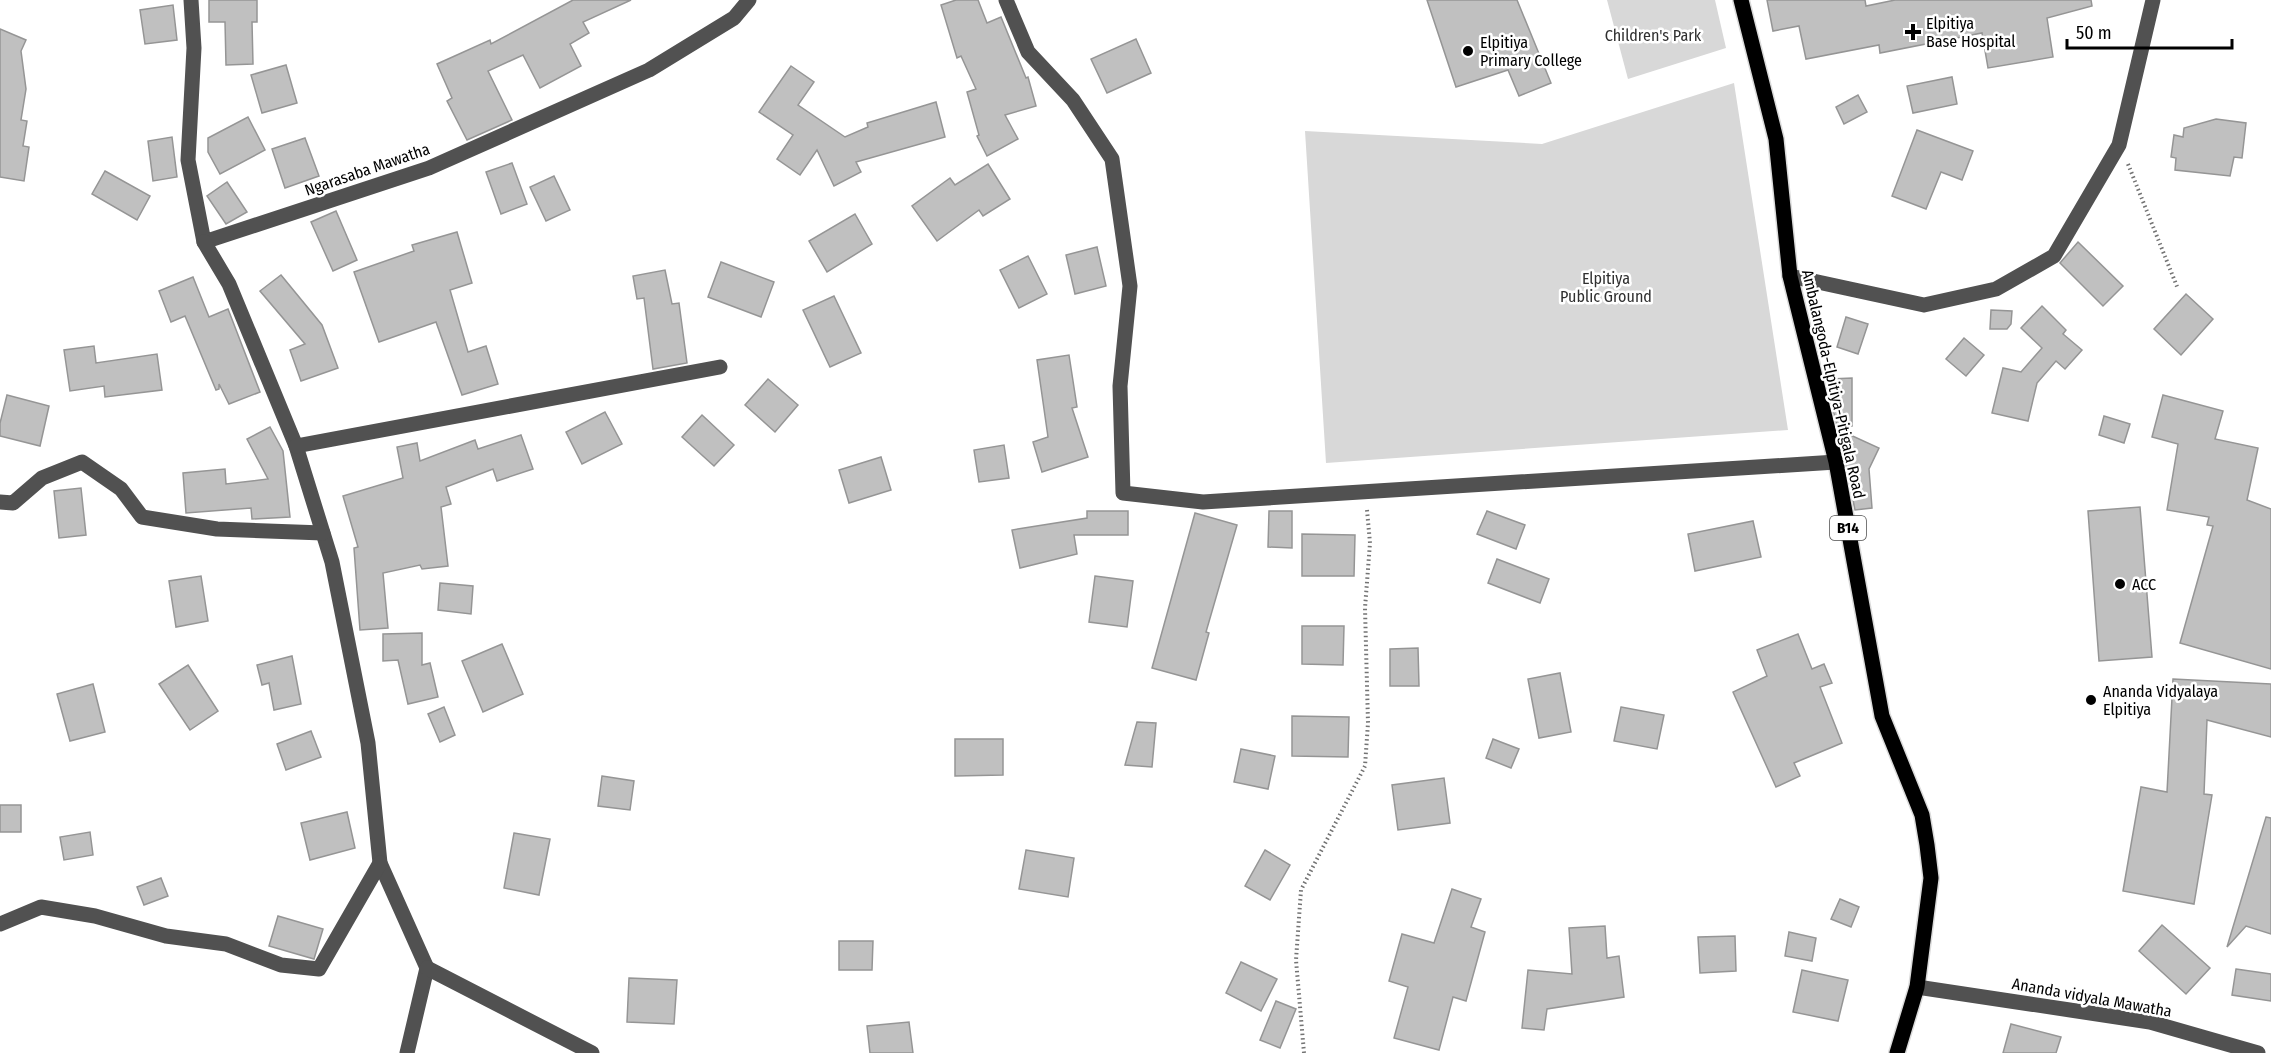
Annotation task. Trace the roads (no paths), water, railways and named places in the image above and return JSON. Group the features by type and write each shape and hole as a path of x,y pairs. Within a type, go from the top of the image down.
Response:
{"main road":[{"name":"Ambalangoda-Elpitiya-Pitigala Road","path":"1741,0 1776,139 1790,276 1836,462 1882,716 1922,815 1927,845 1931,878 1917,987 1897,1053"}],"street":[{"path":"191,0 194,48 188,160 204,242 229,284 296,446 332,562 368,743 380,863 427,968 407,1053"},
{"name":"Ngarasaba Mawatha","path":"204,242 429,168 649,70 734,18 749,0"},
{"path":"1006,0 1028,52 1073,100 1112,159 1130,286 1120,386 1123,493 1203,502 1836,462"},
{"path":"1790,276 1924,305 1996,289 2054,256 2119,145 2153,0"},
{"path":"296,446 720,367"},
{"path":"0,502 13,503 42,478 82,462 121,489 142,518 217,529 323,533"},
{"path":"0,924 41,907 95,916 166,936 226,944 281,965 319,969 380,863"},
{"path":"427,968 592,1053"},
{"name":"Ananda vidyala Mawatha","path":"1917,987 2150,1022 2258,1053"}],"place":[{"name":"Elpitiya Base Hospital","path":"1913,32"},
{"name":"Elpitiya Primary College","path":"1468,51"},
{"name":"ACC","path":"2120,584"},
{"name":"Ananda Vidyalaya Elpitiya","path":"2091,700"}],"park label":[{"name":"Children's Park","path":"1653,35"},
{"name":"Elpitiya Public Ground","path":"1606,287"}]}
